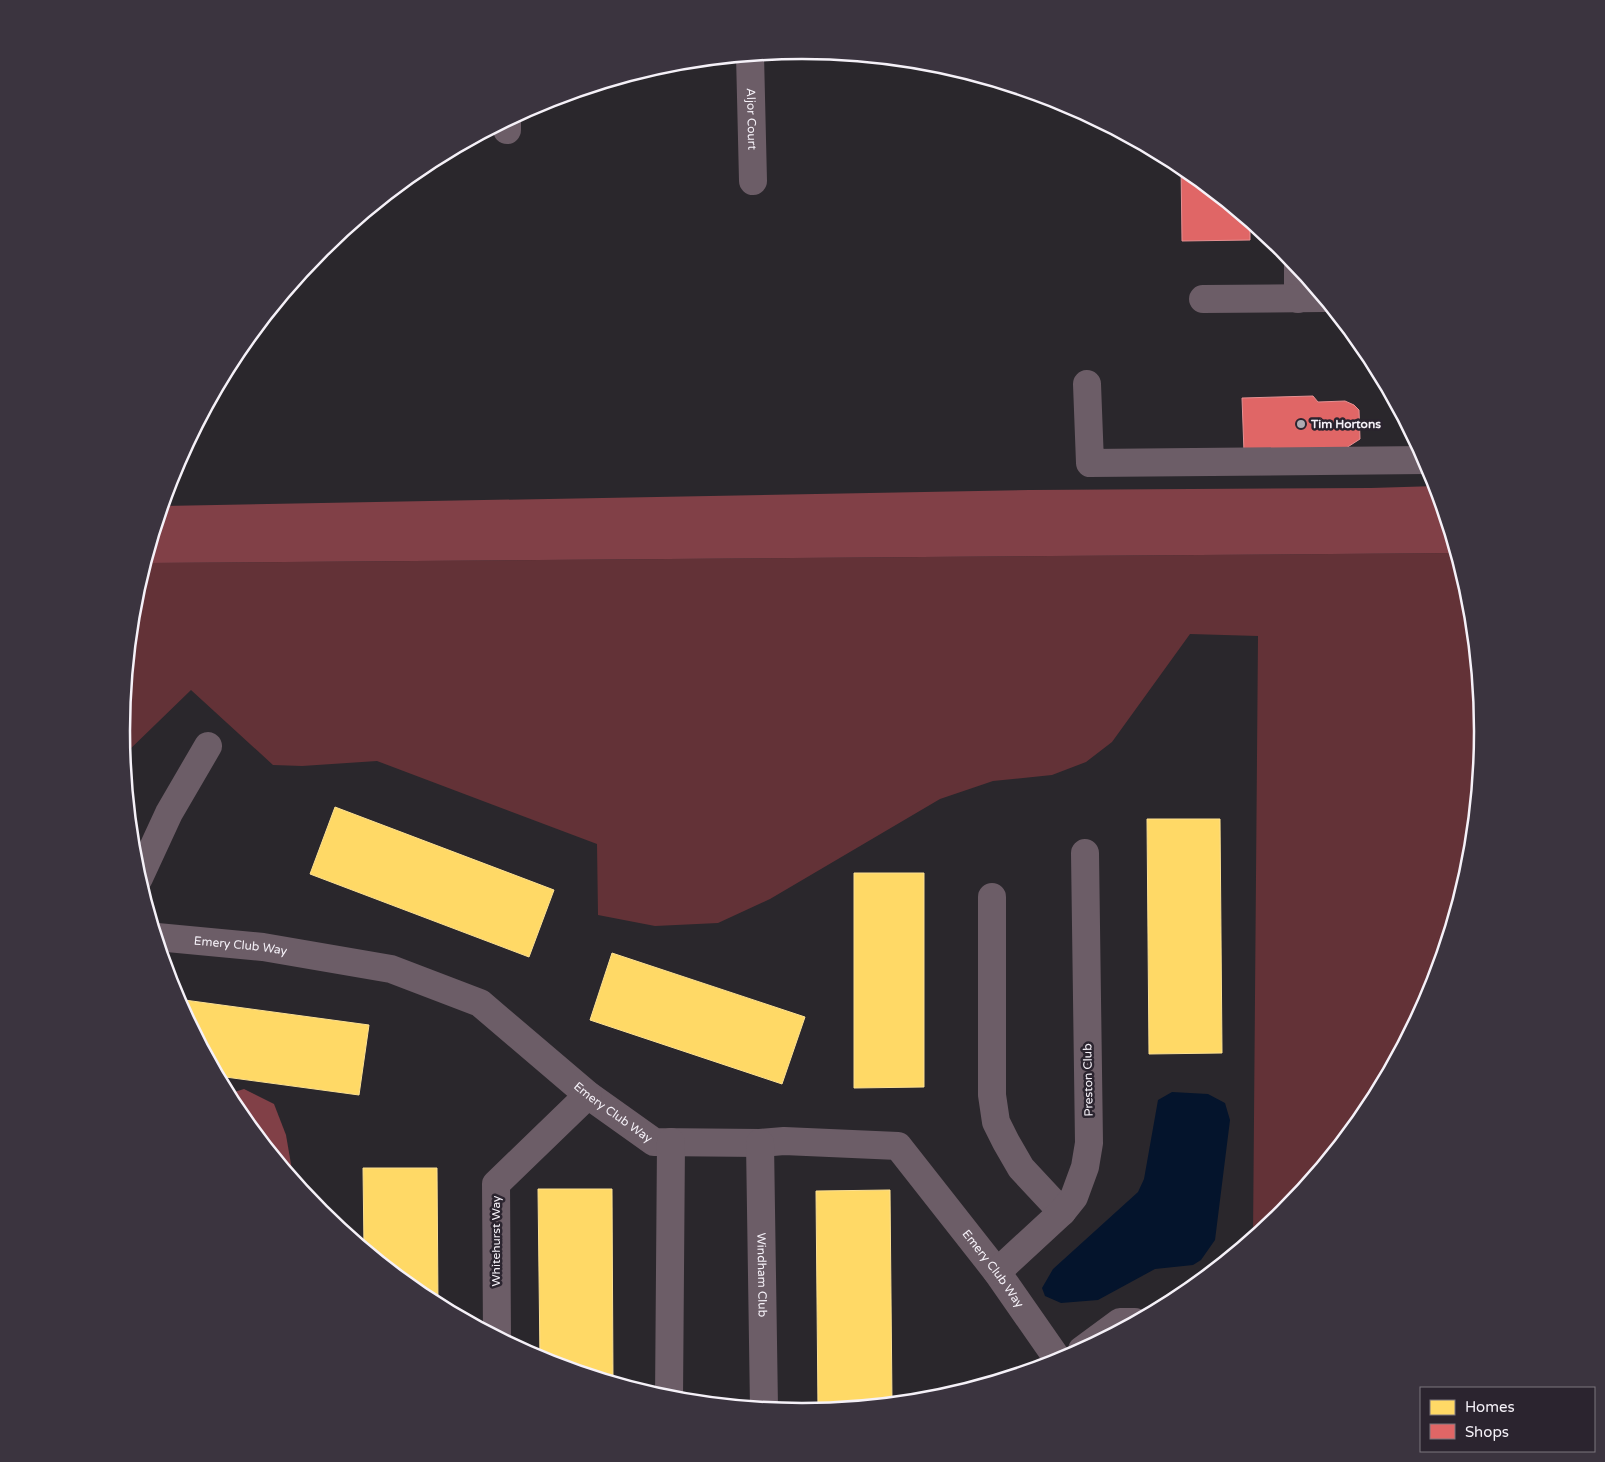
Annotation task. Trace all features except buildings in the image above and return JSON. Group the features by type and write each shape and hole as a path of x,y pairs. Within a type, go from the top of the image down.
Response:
{"street":[{"name":"Aljor Court","path":"750,61 753,182"},
{"path":"1203,300 1311,299 1306,286"},
{"path":"1087,384 1090,463 1416,458"},
{"path":"144,867 169,813 208,746"},
{"name":"Preston Club","path":"997,1272 1062,1212 1074,1197 1086,1167 1089,1143 1086,853"},
{"path":"992,897 992,1095 996,1122 1022,1168 1062,1212"},
{"name":"Emery Club Way","path":"163,938 263,947 392,969 480,1004 588,1094 654,1142 760,1143 784,1141 898,1146 997,1272 1054,1354"},
{"name":"Whitehurst Way","path":"497,1330 496,1184 588,1094"},
{"path":"669,1390 671,1142"},
{"name":"Windham Club","path":"760,1143 764,1402"}],"shaded area":[{"path":"1428,486 1451,553 152,563 169,506 1029,490"},
{"path":"1451,553 1462,600 1469,643 1475,731 1469,819 1452,905 1424,988 1385,1067 1336,1140 1308,1174 1253,1229 1258,636 1190,634 1112,742 1086,762 1052,775 993,781 940,799 770,899 718,923 655,926 598,915 597,844 377,761 302,766 273,765 191,690 131,748 132,687 136,643 152,563"},
{"path":"244,1089 274,1104 286,1135 292,1167 269,1140 236,1092"}],"water":[{"path":"1172,1092 1208,1094 1225,1103 1230,1120 1215,1240 1201,1260 1193,1265 1155,1269 1098,1300 1061,1303 1045,1296 1042,1288 1053,1269 1138,1192 1144,1179 1158,1100"}],"place":[{"name":"Tim Hortons","path":"1301,424"}]}
